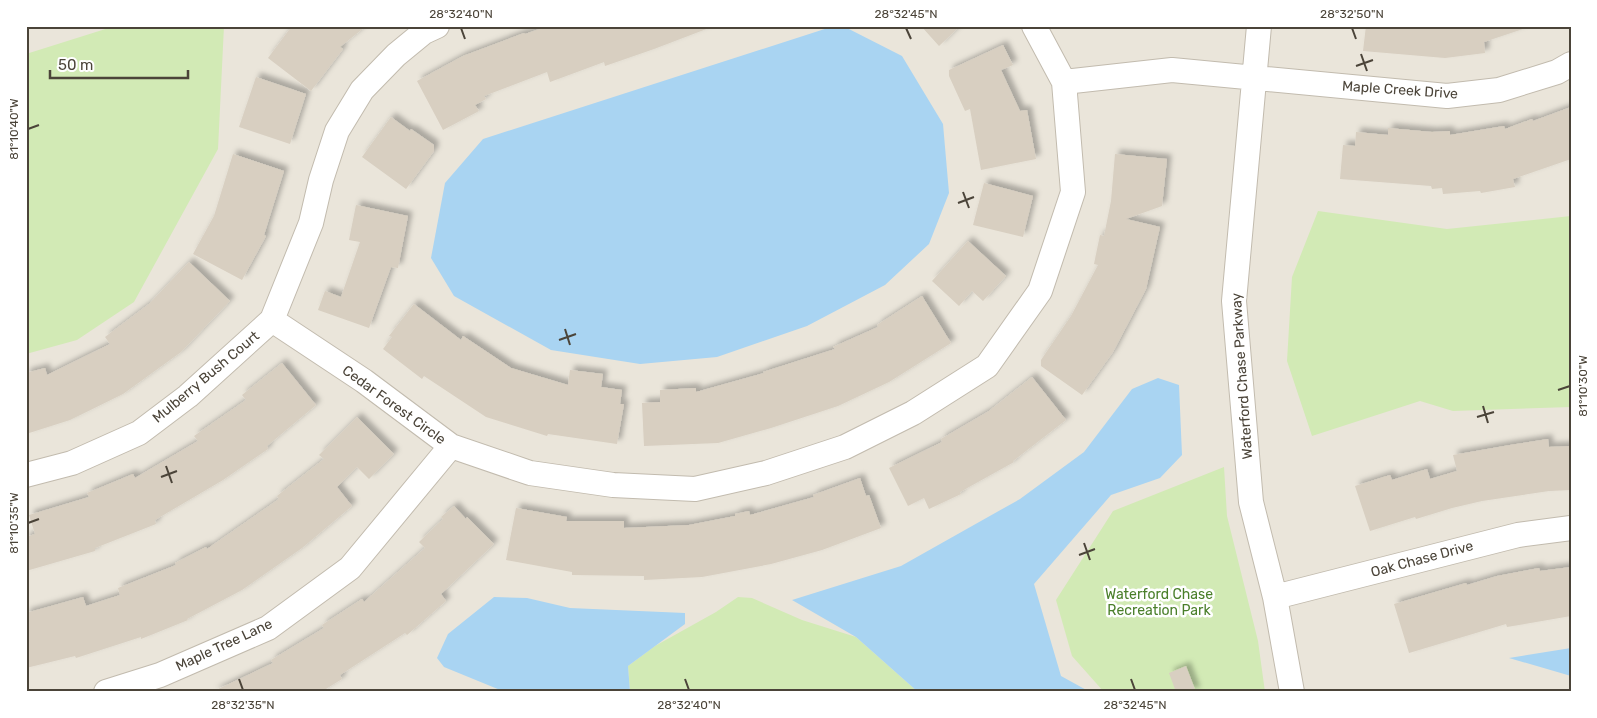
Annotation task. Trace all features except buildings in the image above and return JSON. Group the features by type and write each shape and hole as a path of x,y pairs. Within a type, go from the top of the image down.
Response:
{"street":[{"path":"272,320 311,223 320,180 337,131 362,90 396,55 424,32 437,26"},
{"name":"Cedar Forest Circle","path":"272,320 364,381 451,446 530,473 613,485 695,489 766,473 845,447 913,413 988,366 1040,291 1073,192 1064,82 1034,26"},
{"name":"Waterford Chase Parkway","path":"1259,26 1234,301 1251,502 1275,596 1292,692"},
{"name":"Maple Creek Drive","path":"1254,77 1447,96 1499,90 1557,72 1571,64"},
{"path":"1064,82 1172,70 1254,77"},
{"name":"Mulberry Bush Court","path":"26,475 72,463 140,433 188,396 272,320"},
{"name":"Maple Tree Lane","path":"106,692 160,675 268,628 350,568 451,446"},
{"name":"Oak Chase Drive","path":"1275,596 1518,535 1571,528"}],"shaded area":[{"path":"26,26 1571,26 1571,692 26,692"}],"green space":[{"path":"115,26 224,26 218,149 134,302 77,340 26,354 26,54"},
{"path":"1318,211 1447,229 1571,216 1571,407 1453,411 1420,401 1312,436 1287,361 1292,277"},
{"name":"Waterford Chase Recreation Park","path":"1224,467 1227,516 1258,641 1265,692 1104,692 1072,656 1056,600 1113,511"},
{"path":"738,597 752,598 802,620 856,637 918,692 630,692 628,666 655,646 716,612"}],"water":[{"path":"834,26 843,26 902,56 943,124 949,193 929,244 885,285 807,326 717,357 640,364 551,350 454,296 431,258 445,183 483,139"},
{"path":"1158,378 1179,385 1182,455 1160,478 1111,495 1034,584 1061,676 1090,692 918,692 856,637 792,600 901,566 1020,499 1084,452 1132,389"},
{"path":"494,597 527,598 570,608 685,613 685,624 628,666 630,692 505,692 444,667 437,658 448,634"},
{"path":"1571,648 1571,676 1509,658"}]}
